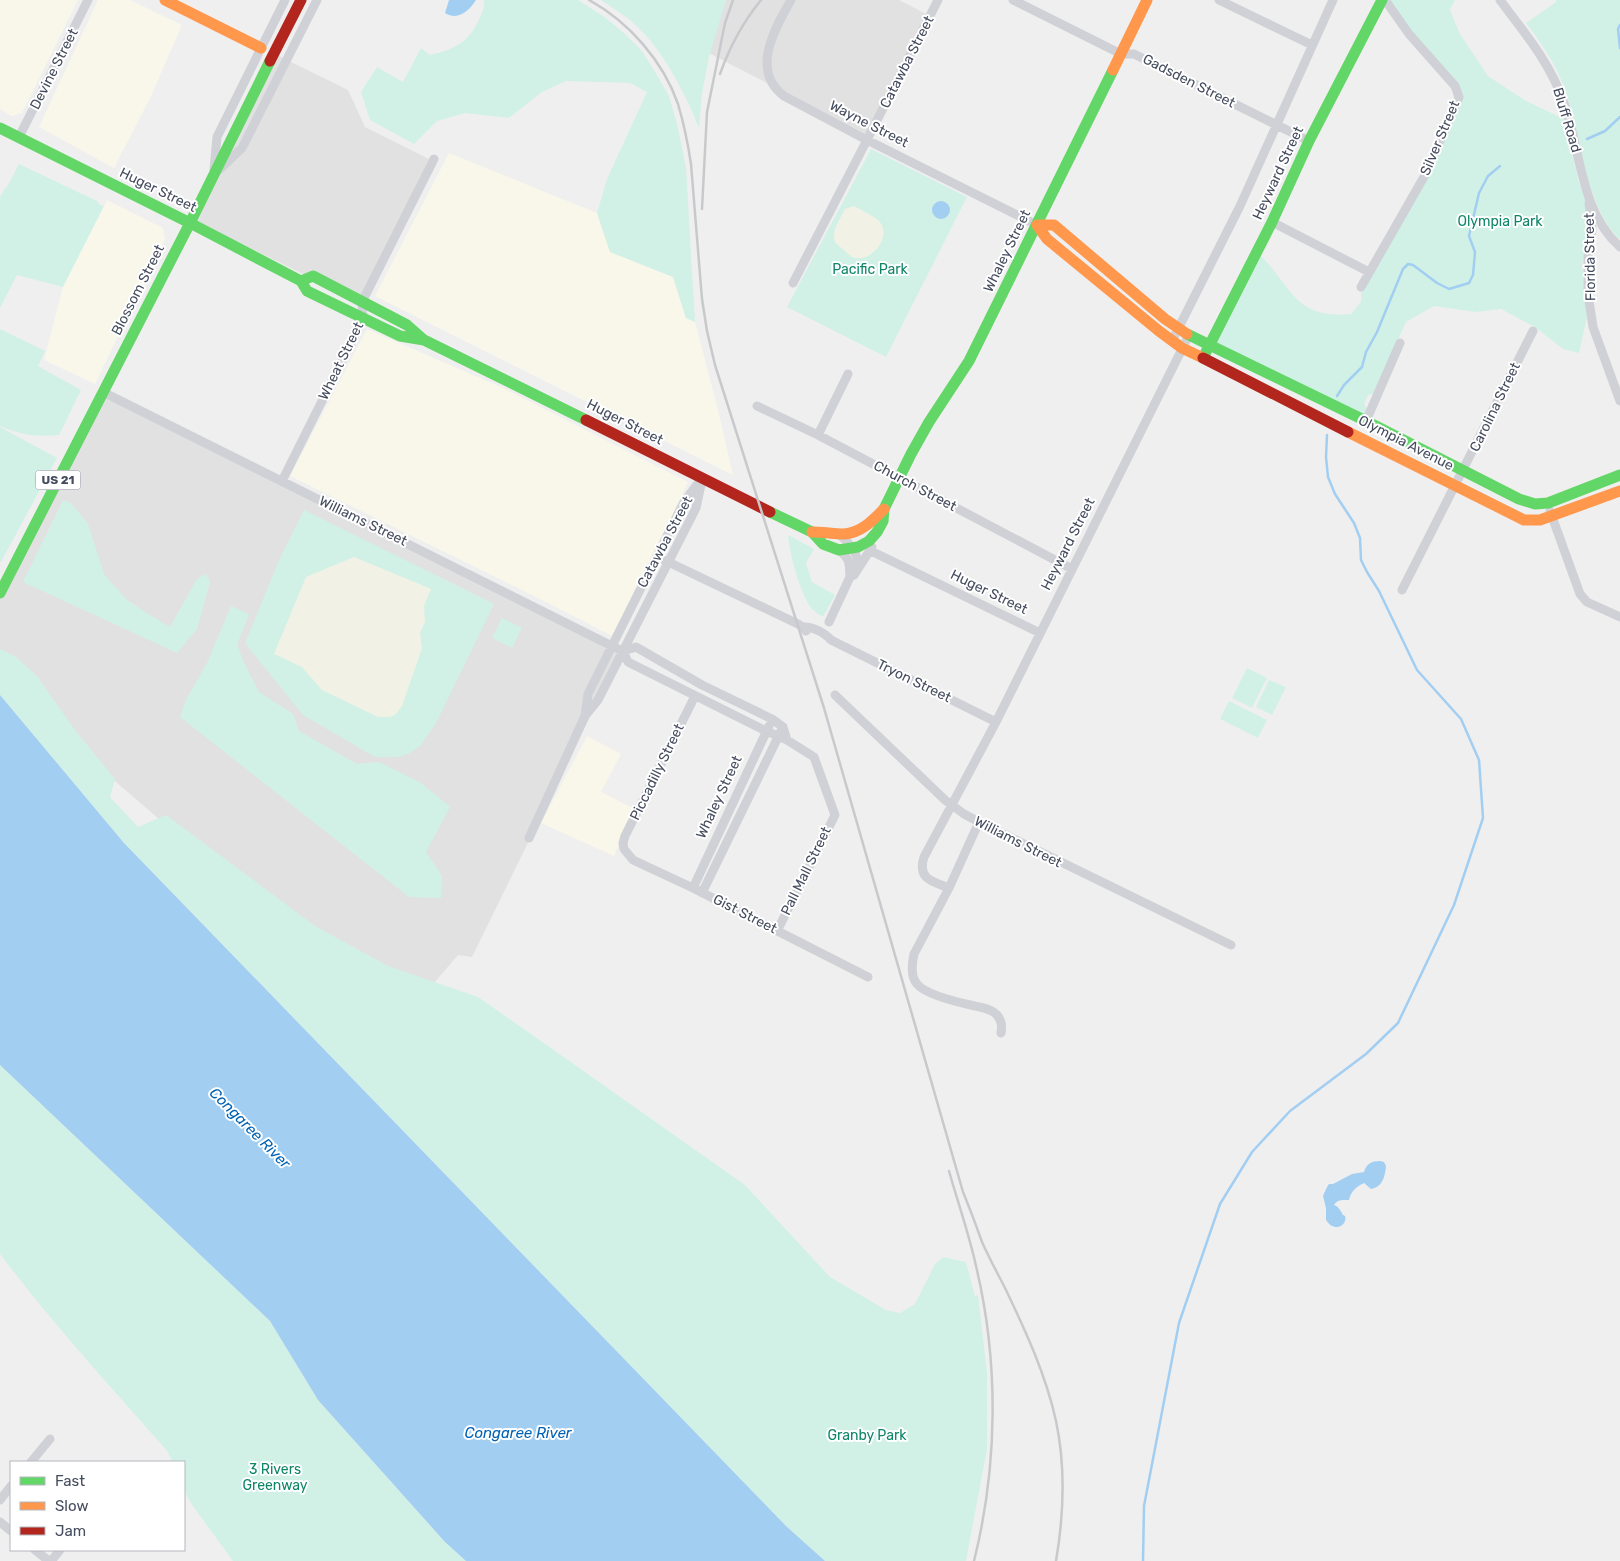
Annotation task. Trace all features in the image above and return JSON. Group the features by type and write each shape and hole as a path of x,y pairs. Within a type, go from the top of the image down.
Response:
{"main road":[{"path":"164,0 261,48"},
{"name":"Blossom Street","path":"0,593 190,223 301,0"},
{"name":"Whaley Street","path":"812,532 839,534 858,531 884,509 925,430 969,361 1147,0"},
{"name":"Heyward Street","path":"1203,358 1272,222 1309,141 1383,0"},
{"name":"Huger Street","path":"0,128 302,281 307,291 400,336 424,340"},
{"name":"Wayne Street","path":"1037,225 1054,225 1164,319 1184,332"},
{"name":"Wayne Street","path":"1037,225 1047,238 1177,344"},
{"name":"Huger Street","path":"302,281 314,276 407,325 424,340 812,532"},
{"name":"Olympia Avenue","path":"1184,332 1366,421 1519,499 1534,504 1548,503 1620,476"},
{"name":"Olympia Avenue","path":"1177,344 1524,520 1540,520 1620,491"},
{"name":"Whaley Street","path":"877,532 883,521 884,509"},
{"path":"812,532 823,544 839,550 854,548 869,541 877,532"}],"street":[{"name":"Devine Street","path":"18,137 88,0"},
{"path":"214,175 217,137 286,0"},
{"path":"214,175 242,148 316,0"},
{"name":"Wayne Street","path":"791,0 768,47 767,69 770,80 777,90 784,96 867,140 1037,225"},
{"name":"Catawba Street","path":"793,283 938,0"},
{"name":"Gadsden Street","path":"1013,0 1121,54 1133,53 1309,141"},
{"path":"1219,0 1312,45"},
{"name":"Heyward Street","path":"949,888 929,880 921,867 933,838 996,722 1072,569 1184,332 1333,0"},
{"name":"Silver Street","path":"1361,287 1425,175 1459,97 1455,86 1409,34 1383,0"},
{"name":"Bluff Road","path":"1500,0 1554,76 1565,104 1588,197 1602,224 1620,248"},
{"name":"Wheat Street","path":"282,481 363,319 362,302 434,159"},
{"name":"Florida Street","path":"1588,197 1592,229 1588,257 1588,294 1593,327 1620,402"},
{"path":"1272,222 1368,272"},
{"name":"Carolina Street","path":"1402,590 1533,331"},
{"path":"1366,421 1400,343"},
{"path":"818,435 848,374"},
{"name":"Williams Street","path":"103,392 612,646 624,651 636,647 702,685 772,719 783,727 783,738 628,662 624,651"},
{"name":"Church Street","path":"757,406 818,435 1072,569"},
{"name":"Catawba Street","path":"529,838 584,716 588,694 684,502 702,478"},
{"name":"Catawba Street","path":"584,716 598,700 696,508 702,478"},
{"path":"1548,503 1580,594 1587,602 1620,617"},
{"name":"Whaley Street","path":"829,622 850,577 854,575 871,551 877,532"},
{"path":"839,534 854,548 858,569"},
{"path":"839,550 850,563 850,577"},
{"name":"Huger Street","path":"871,551 1040,633"},
{"name":"Tryon Street","path":"657,556 803,627 806,631 826,642 831,640 996,722"},
{"name":"Williams Street","path":"835,695 951,805 979,822 1231,945"},
{"name":"Piccadilly Street","path":"624,849 625,836 695,696"},
{"name":"Whaley Street","path":"693,888 772,719"},
{"name":"Whaley Street","path":"702,893 783,738"},
{"name":"Pall Mall Street","path":"777,931 835,815 814,757 783,738"},
{"path":"979,822 949,888 914,954 912,964 916,984 922,989 947,999 990,1010 996,1014 1002,1024 1001,1033"},
{"name":"Gist Street","path":"624,849 633,860 693,888 868,977"},
{"path":"32,1461 50,1439"},
{"path":"0,1500 10,1487"},
{"path":"0,1522 10,1530"},
{"path":"36,1551 50,1561 59,1551"}],"shaded area":[{"path":"0,0 78,0 22,113 12,116 0,109"},
{"path":"98,0 130,0 182,25 151,96 114,168 39,127"},
{"path":"606,0 899,0 932,17 870,136"},
{"path":"273,53 348,90 365,127 429,159 358,301 191,219"},
{"path":"449,153 597,213 610,252 673,277 686,318 695,322 733,475 375,296"},
{"path":"107,200 163,228 165,239 95,384 44,360 64,283"},
{"path":"367,329 503,388 688,482 653,558 612,636 290,476"},
{"path":"102,394 623,649 472,957 458,955 398,1025 0,682 0,600"},
{"path":"587,736 621,754 601,792 634,809 614,856 541,823"}],"green space":[{"path":"484,0 578,0 606,18 642,51 669,96 686,167 695,322 686,318 673,277 610,252 597,213 607,179 647,92 630,83 566,81 542,92 509,118 465,113 437,121 414,144 370,120 361,92 377,67 403,82 421,48 430,55 455,47 467,38 477,24 484,6"},
{"path":"601,0 726,0 709,57 702,94 699,128 679,85 662,56 642,31 630,20"},
{"name":"Olympia Park","path":"1385,0 1455,0 1450,10 1460,34 1488,76 1526,101 1564,119 1579,183 1585,196 1589,228 1582,265 1587,317 1579,353 1563,349 1535,327 1501,309 1476,312 1434,306 1406,322 1374,394 1368,395 1364,404 1369,411 1365,417 1218,343 1217,340 1261,256 1297,299 1306,306 1317,311 1332,314 1351,314 1361,302 1361,287 1421,182 1459,97"},
{"path":"1556,0 1620,0 1620,239 1609,227 1593,193 1560,76 1526,23 1556,2"},
{"name":"Pacific Park","path":"871,149 967,197 886,357 787,307"},
{"path":"19,164 104,206 63,287 17,275 0,308 0,197"},
{"path":"0,329 45,351 38,366 81,390 59,435 29,435 0,426"},
{"path":"0,427 57,458 1,562 0,562"},
{"path":"63,500 71,503 88,524 104,574 126,599 170,627 197,579 206,574 210,582 197,629 177,653 23,582"},
{"path":"304,510 494,604 435,725 420,746 408,754 397,757 375,757 303,715 245,643 280,558"},
{"path":"788,535 814,549 806,563 812,582 835,595 823,617 813,610 804,595 793,563"},
{"path":"231,606 249,614 237,645 259,692 293,714 299,731 357,764 379,762 421,783 450,807 426,852 442,876 441,898 409,897 180,717 186,700 208,661"},
{"path":"502,618 522,628 512,648 492,638"},
{"name":"Granby Park","path":"0,649 16,657 37,676 74,729 115,779 110,797 138,827 166,815 315,926 388,966 478,997 745,1185 830,1277 886,1310 900,1313 915,1304 935,1264 943,1257 966,1262 975,1296 978,1295 987,1372 987,1449 966,1561 825,1561 786,1526 124,843 0,695"},
{"path":"1247,668 1267,678 1252,708 1232,698"},
{"path":"1269,680 1286,687 1272,715 1256,707"},
{"path":"1229,701 1267,720 1258,738 1220,719"},
{"name":"3 Rivers Greenway","path":"0,1065 270,1321 318,1400 445,1542 466,1561 233,1561 190,1502 185,1491 185,1461 172,1461 168,1452 61,1330 0,1254"}],"sand":[{"path":"854,206 878,220 882,226 882,240 873,253 866,257 852,257 837,244 834,238 836,227 845,209"},
{"path":"354,557 431,589 424,606 425,622 420,633 422,648 402,706 396,714 390,717 378,717 322,690 302,667 274,654 306,577"}],"water":[{"path":"449,0 476,0 463,14 454,16 445,13"},
{"path":"937,201 945,201 950,206 948,217 937,219 932,214 932,206"},
{"name":"Congaree River","path":"0,695 124,843 786,1526 825,1561 466,1561 445,1542 318,1400 270,1321 0,1065"},
{"path":"1380,1161 1384,1162 1386,1166 1381,1183 1371,1189 1364,1183 1354,1190 1349,1200 1337,1202 1334,1205 1345,1216 1345,1222 1337,1227 1330,1224 1326,1220 1323,1196 1329,1184 1333,1184 1352,1174 1364,1172 1370,1164"}],"waterway":[{"path":"1620,25 1618,29 1620,48"},
{"path":"1587,139 1605,131 1620,117"},
{"path":"1337,396 1344,385 1362,367 1366,352 1377,332 1403,269 1408,264 1413,265 1437,283 1449,289 1469,283 1473,275 1475,252 1469,236 1479,193 1488,176 1500,166"},
{"path":"1143,1561 1144,1506 1179,1323 1220,1204 1252,1152 1290,1111 1366,1054 1398,1023 1454,905 1483,818 1479,760 1461,719 1417,670 1379,591 1361,560 1360,538 1354,523 1335,494 1328,477 1326,457 1327,435"}],"railway":[{"path":"589,0 618,19 643,44 672,88 678,104 691,164 702,299 715,365 824,708 963,1192 982,1242 1028,1338 1052,1404 1063,1474 1061,1526 1056,1561"},
{"path":"702,209 707,112 725,23 733,0"},
{"path":"720,74 738,35 748,17 761,0"},
{"path":"949,1171 967,1230 984,1302 992,1376 993,1414 988,1488 974,1561"}],"traffic: fast":[{"path":"1206,352 1272,222 1309,141 1382,0"},
{"path":"0,593 190,223 270,61"},
{"path":"770,512 812,532 823,544 839,550 858,547 869,541 877,532 883,521 884,509 911,454 929,422 969,361 1113,70"},
{"path":"0,128 190,223"},
{"path":"190,223 301,281 307,291 400,336 424,340"},
{"path":"301,281 313,276 407,325 424,340 586,420"},
{"path":"1187,334 1366,421 1519,499 1535,504 1548,503 1620,475"}],"traffic: slow":[{"path":"165,0 261,48"},
{"path":"1113,70 1147,0"},
{"path":"1037,225 1047,239 1159,331 1182,348 1203,358"},
{"path":"1037,225 1054,225 1165,319 1187,334"},
{"path":"1348,432 1524,520 1540,520 1620,491"},
{"path":"812,532 850,533 866,526 884,509"}],"traffic: jam":[{"path":"270,61 301,0"},
{"path":"1203,358 1348,432"},
{"path":"586,420 770,512"}]}
